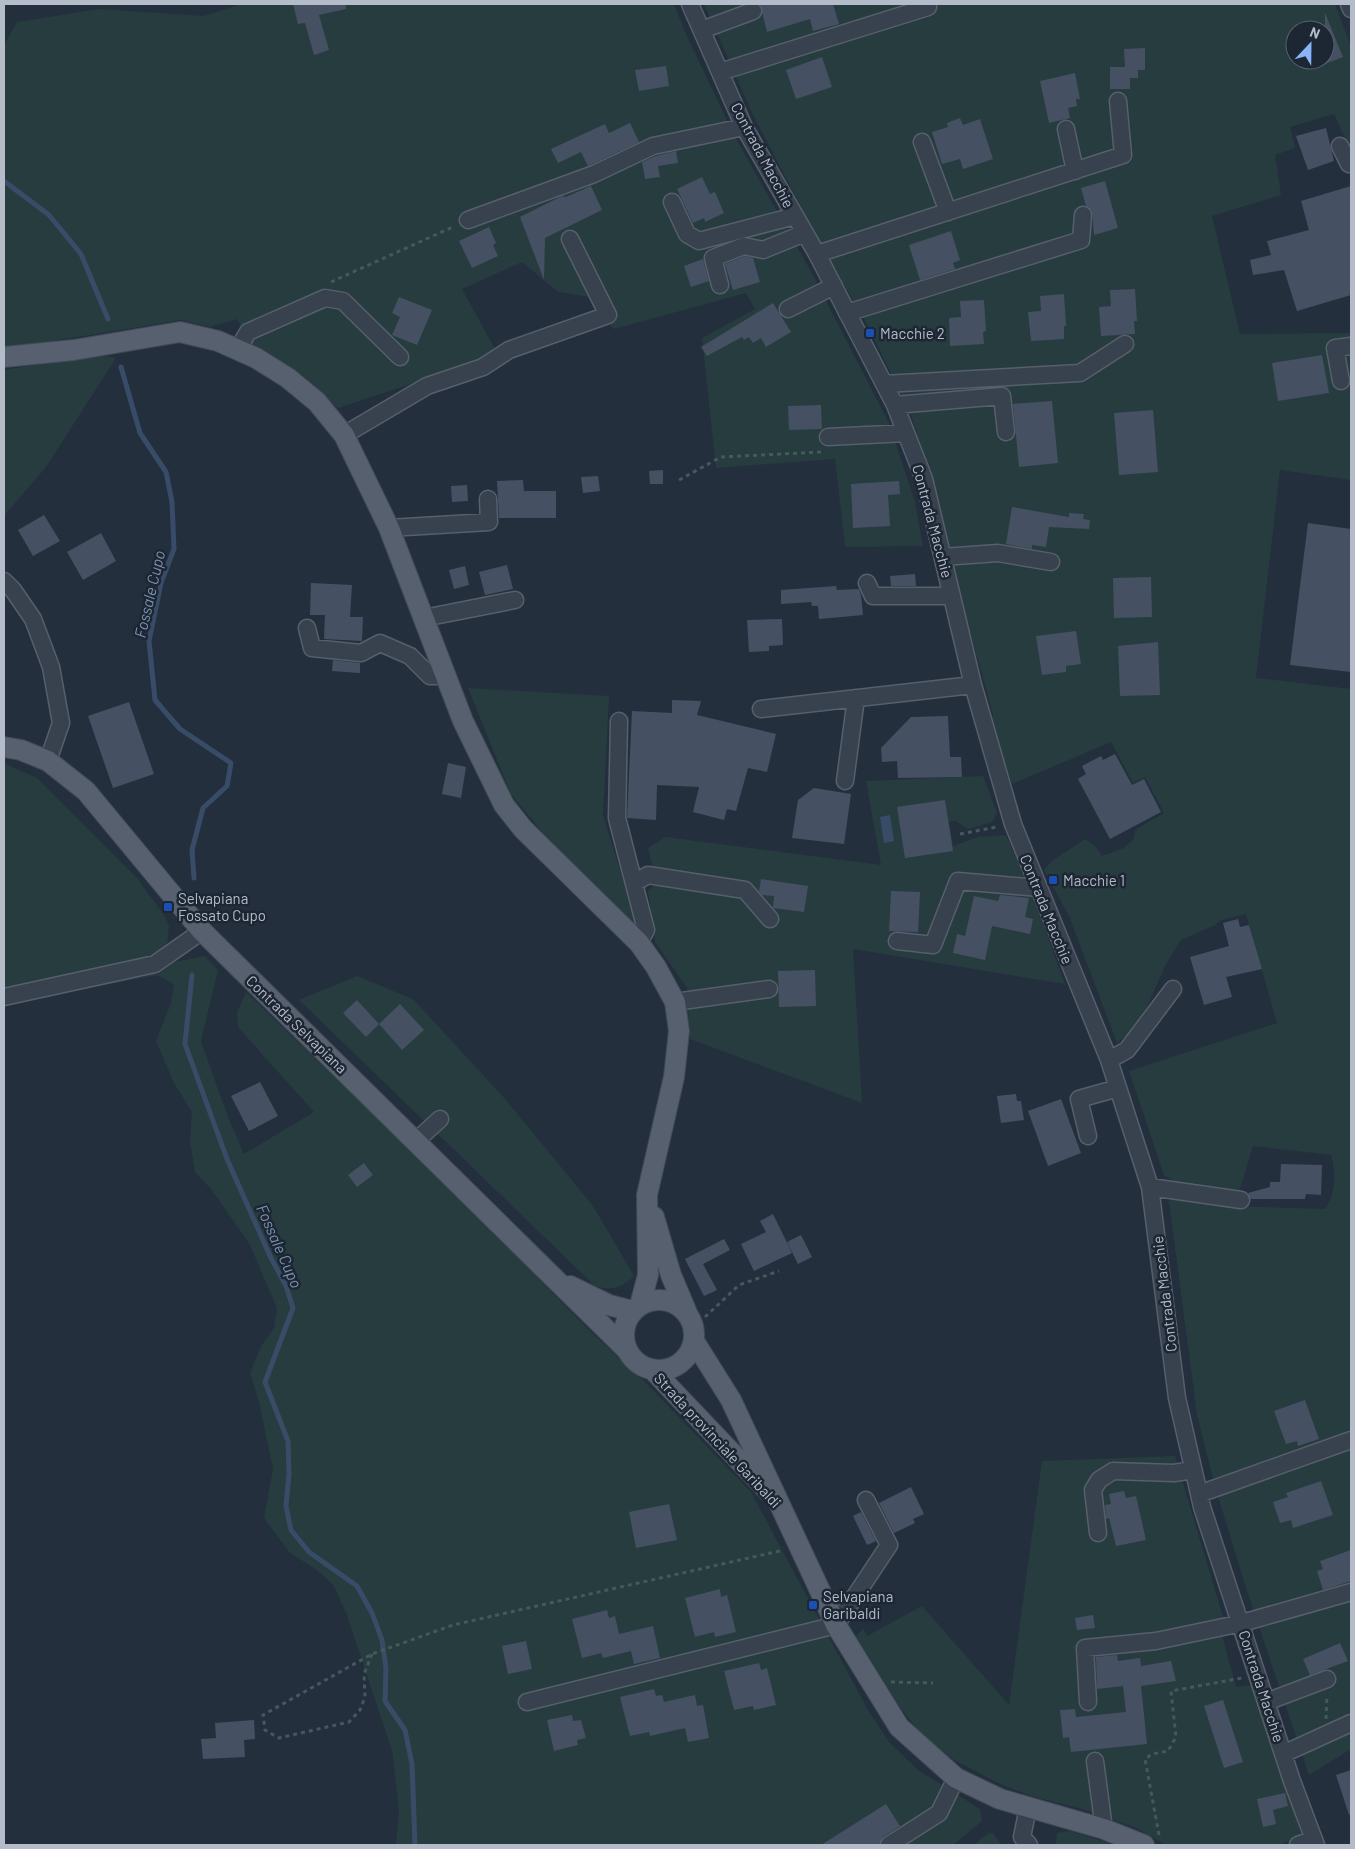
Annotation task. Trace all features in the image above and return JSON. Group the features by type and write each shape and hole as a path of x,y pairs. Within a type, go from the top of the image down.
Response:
{"main road":[{"path":"4,357 74,350 180,332 218,341 238,349 288,378 317,402 344,435 389,528 463,721 504,805 523,828 639,943 656,967 674,1002 679,1031 674,1077 647,1195 648,1275 636,1308 624,1331 628,1351 638,1363 652,1369 666,1369 679,1364 689,1354 692,1328 671,1274 647,1195"},
{"name":"Contrada Selvapiana","path":"4,747 21,750 48,761 86,791 202,931 628,1351"},
{"name":"Contrada Selvapiana","path":"557,1279 609,1305 636,1308"},
{"path":"636,1308 653,1300 667,1300 680,1306 692,1328"},
{"name":"Strada provinciale Garibaldi","path":"692,1328 731,1400 801,1546 836,1625 899,1727 956,1778 1000,1799 1152,1841"},
{"name":"Strada provinciale Garibaldi","path":"652,1369 720,1438 784,1510"}],"street":[{"name":"Contrada Macchie","path":"690,4 744,127 817,254 895,405 924,479 973,685 1013,824 1109,1060 1150,1187 1177,1398 1199,1494 1283,1754 1315,1842"},
{"path":"1349,4 1351,9"},
{"path":"720,72 928,7"},
{"path":"702,30 753,11"},
{"path":"817,254 1123,154 1118,101"},
{"path":"468,220 594,174 653,146 744,127"},
{"path":"1066,129 1075,170"},
{"path":"922,142 948,212"},
{"path":"1340,146 1349,164 1351,163"},
{"path":"672,202 687,234 698,241 795,216"},
{"path":"847,313 1081,240 1083,215"},
{"path":"720,285 713,258 744,246 764,250 805,233"},
{"path":"344,435 426,386 483,367 509,350 608,315 570,239"},
{"path":"788,309 834,286"},
{"path":"238,349 248,332 325,298 343,301 400,357"},
{"path":"884,384 1080,373 1125,344"},
{"path":"1341,382 1336,348 1351,346"},
{"path":"895,405 1002,396 1006,432"},
{"path":"827,444 906,433"},
{"path":"389,528 489,522 488,499"},
{"path":"943,557 998,553 1051,562"},
{"path":"4,581 13,590 32,619 51,667 62,723 48,761"},
{"path":"867,583 873,596 952,596"},
{"path":"424,618 515,600"},
{"path":"307,628 312,648 361,653 380,644 410,656 430,676 446,676"},
{"path":"760,709 973,685"},
{"path":"845,782 856,698"},
{"path":"619,721 618,818 646,930 639,943"},
{"path":"634,883 648,874 745,890 770,919"},
{"path":"897,941 933,945 958,881 1038,888"},
{"path":"4,997 155,964 202,931"},
{"path":"674,1002 769,989"},
{"path":"1109,1060 1127,1050 1172,989"},
{"path":"1088,1136 1079,1099 1118,1088"},
{"path":"416,1141 440,1119"},
{"path":"1150,1187 1241,1200"},
{"path":"1199,1494 1351,1440"},
{"path":"1098,1533 1093,1490 1105,1474 1113,1471 1174,1473 1193,1470"},
{"path":"527,1702 836,1625 889,1545 866,1500"},
{"path":"1088,1702 1085,1648 1156,1640 1242,1623 1351,1592"},
{"path":"1266,1702 1327,1679"},
{"path":"1283,1754 1351,1723"},
{"path":"1095,1761 1104,1829"},
{"path":"889,1845 939,1813 956,1778"},
{"path":"1028,1808 1022,1837 1029,1845"},
{"path":"1298,1845 1315,1842"}],"path":[{"path":"323,286 468,220"},
{"path":"679,480 721,458 827,444"},
{"path":"960,834 1013,824"},
{"path":"692,1328 739,1285 779,1271"},
{"path":"372,1654 364,1674 365,1697 360,1710 349,1722 279,1738 265,1730 263,1715 372,1654 453,1625 801,1546"},
{"path":"1152,1841 1145,1759 1152,1754 1168,1751 1176,1736 1171,1691 1257,1675"},
{"path":"1326,1733 1327,1679"},
{"path":"873,1686 887,1682 933,1683"}],"green space":[{"path":"241,4 674,4 685,32 735,137 809,268 889,423 915,502 923,546 845,547 835,459 716,468 702,338 755,309 746,293 614,329 590,297 558,292 522,262 462,289 496,351 477,362 338,408 300,373 250,344 237,319 210,327 181,320 41,343 4,347 4,45 17,22 99,9 204,16"},
{"path":"704,4 1335,4 1351,47 1351,151 1334,114 1290,127 1295,148 1275,155 1281,195 1212,216 1240,334 1351,333 1351,480 1280,470 1256,678 1351,689 1351,1749 1309,1775 1247,1591 1216,1490 1197,1415 1169,1201 1175,1197 1229,1206 1325,1209 1329,1203 1334,1183 1331,1155 1253,1146 1239,1192 1175,1182 1164,1175 1129,1071 1277,1023 1246,914 1221,920 1215,925 1181,940 1165,966 1142,1018 1132,1031 1117,1043 1069,916 1044,870 1052,861 1085,839 1095,846 1102,856 1124,848 1134,839 1135,830 1164,813 1145,777 1133,783 1111,742 1012,784 992,725 993,714 958,589 936,493 911,415 865,320 829,260 753,115"},
{"path":"94,355 116,358 46,467 4,516 4,370"},
{"path":"468,688 609,696 603,815 639,930 552,844 511,794"},
{"path":"4,763 37,778 137,878 164,915 169,926 167,945 154,956 157,975 4,1005"},
{"path":"983,776 997,813 992,822 968,829 956,821 949,821 953,846 978,837 1006,835 1026,879 1065,984 853,949 862,1103 690,1039 687,988 655,942 648,891 657,884 648,848 665,837 881,865 866,781"},
{"path":"205,956 218,970 201,1041 228,1117 244,1154 314,1112 238,1027 237,1012 246,992 460,1198 586,1327 646,1383 751,1492 868,1710 890,1743 918,1770 980,1809 982,1821 953,1845 396,1845 399,1809 392,1750 347,1615 334,1586 317,1570 290,1553 264,1518 273,1469 259,1402 250,1373 261,1346 274,1328 277,1308 249,1243 211,1189 195,1172 190,1141 192,1112 174,1083 156,1041 171,1003 174,984 157,975 175,962"},
{"path":"357,976 413,999 506,1100 593,1206 634,1276 630,1280 621,1286 612,1288 595,1286 299,1000"},
{"path":"1175,1456 1224,1620 1219,1624 1236,1687 1252,1685 1302,1836 1279,1845 1166,1845 1137,1828 1079,1808 1031,1796 998,1783 954,1760 922,1735 899,1706 856,1636 863,1629 867,1636 922,1606 1009,1705 1042,1461"},
{"path":"1070,1831 1108,1843 1109,1845 1056,1845 1057,1833"},
{"path":"989,1833 993,1833 1000,1845 975,1845 979,1840"}],"water":[{"path":"890,815 894,841 884,843 880,817"}],"building":[{"path":"293,4 346,4 346,9 319,15 329,50 314,55 305,23 298,24"},
{"path":"760,4 833,4 839,24 813,31 810,19 767,32"},
{"path":"1335,37 1343,57 1335,60"},
{"path":"1145,48 1145,70 1138,70 1138,78 1130,78 1130,89 1110,89 1110,67 1125,67 1124,49"},
{"path":"822,57 832,87 796,99 786,70"},
{"path":"666,66 669,86 639,91 635,70"},
{"path":"1075,73 1080,99 1076,99 1077,106 1068,108 1070,118 1049,123 1040,81"},
{"path":"960,118 963,125 980,119 993,159 963,169 960,159 942,164 932,132 948,127 947,123"},
{"path":"630,123 639,142 588,166 581,152 558,163 551,149 605,124 609,133"},
{"path":"1326,128 1334,161 1308,170 1296,136"},
{"path":"676,151 678,163 658,166 660,177 645,179 642,162"},
{"path":"702,177 710,194 715,192 724,213 705,222 704,218 693,223 677,189"},
{"path":"1105,181 1118,228 1094,235 1092,211 1086,206 1081,188"},
{"path":"591,186 602,210 545,238 544,280 520,217 562,196 566,197"},
{"path":"1351,186 1351,295 1297,311 1284,270 1253,275 1250,260 1271,255 1267,241 1309,230 1301,201"},
{"path":"489,227 496,243 493,245 498,256 472,268 459,241"},
{"path":"951,231 960,260 953,263 955,269 920,280 909,245"},
{"path":"745,256 753,258 760,282 733,290 725,264"},
{"path":"703,259 709,281 691,287 684,266"},
{"path":"1135,289 1137,321 1134,321 1135,334 1101,336 1099,307 1111,306 1110,290"},
{"path":"1064,294 1066,326 1064,326 1064,339 1031,341 1028,312 1041,311 1040,296"},
{"path":"399,297 432,310 417,345 392,335 400,317 392,313"},
{"path":"984,300 986,331 983,332 984,344 950,346 949,318 961,317 960,301"},
{"path":"773,303 791,332 766,347 761,338 753,343 749,337 744,340 742,337 707,356 701,347"},
{"path":"1322,355 1329,393 1278,401 1272,363"},
{"path":"1052,401 1058,463 1019,467 1013,404"},
{"path":"821,405 822,429 789,430 788,406"},
{"path":"1153,410 1158,472 1119,475 1114,413"},
{"path":"663,470 663,484 650,484 649,471"},
{"path":"598,476 600,491 583,493 581,477"},
{"path":"523,480 524,491 556,491 556,518 499,518 497,481"},
{"path":"899,481 900,494 888,495 890,526 853,528 851,484"},
{"path":"467,485 468,501 452,502 451,486"},
{"path":"1012,507 1069,517 1069,513 1084,514 1083,519 1090,520 1089,529 1049,527 1046,547 1032,545 1032,549 1006,544"},
{"path":"44,515 60,541 33,556 18,530"},
{"path":"1308,523 1351,529 1351,672 1290,665"},
{"path":"101,533 116,561 83,580 67,552"},
{"path":"507,565 513,589 485,595 479,572"},
{"path":"465,566 469,585 454,589 449,570"},
{"path":"915,574 916,586 891,586 890,576"},
{"path":"1151,577 1152,617 1114,618 1113,578"},
{"path":"311,583 352,585 350,617 363,617 362,641 324,639 325,615 310,615"},
{"path":"836,586 837,590 859,589 863,615 819,619 818,606 812,606 811,602 781,604 781,590"},
{"path":"782,619 783,645 769,646 769,651 749,652 747,620"},
{"path":"1076,631 1081,664 1066,666 1066,672 1042,675 1036,636"},
{"path":"1158,642 1160,695 1120,696 1118,646"},
{"path":"333,660 360,663 360,673 332,671"},
{"path":"672,700 701,701 697,715 776,734 767,772 748,768 736,811 727,809 724,820 693,812 699,787 657,785 656,820 627,818 632,711 672,713"},
{"path":"129,702 154,774 113,788 88,716"},
{"path":"948,716 950,757 961,757 962,777 898,778 897,761 882,762 881,748 911,717"},
{"path":"1115,754 1132,785 1144,779 1161,812 1110,839 1078,779 1086,774 1082,766 1101,756 1103,760"},
{"path":"448,763 466,767 461,798 442,794"},
{"path":"814,788 851,794 844,844 792,838 798,800"},
{"path":"945,800 953,851 905,858 897,807"},
{"path":"761,879 808,886 804,912 773,908 774,896 762,895 759,891"},
{"path":"891,891 920,892 918,932 889,931"},
{"path":"1000,895 1029,898 1025,917 1033,919 1030,934 992,926 985,960 953,953 957,934 965,936 974,896 998,901"},
{"path":"1238,919 1240,927 1249,925 1262,969 1226,977 1232,997 1204,1005 1190,957 1229,946 1223,923"},
{"path":"815,970 816,1006 779,1007 778,971"},
{"path":"357,1000 379,1024 366,1037 343,1013"},
{"path":"400,1004 424,1030 402,1050 379,1024"},
{"path":"260,1082 278,1116 249,1131 231,1096"},
{"path":"1016,1094 1017,1101 1021,1101 1024,1120 1001,1123 997,1096"},
{"path":"1061,1099 1081,1153 1048,1166 1028,1111"},
{"path":"364,1163 373,1175 357,1187 348,1175"},
{"path":"1281,1164 1322,1165 1321,1195 1306,1194 1305,1199 1251,1199 1248,1193 1270,1187 1270,1182 1280,1182"},
{"path":"773,1214 792,1253 754,1271 741,1244 766,1232 760,1221"},
{"path":"801,1235 812,1257 798,1264 787,1242"},
{"path":"724,1239 730,1250 703,1264 717,1290 704,1296 685,1259"},
{"path":"1305,1400 1319,1439 1298,1446 1297,1441 1286,1444 1274,1411"},
{"path":"1321,1481 1333,1515 1293,1528 1291,1520 1280,1523 1273,1502 1288,1497 1286,1493"},
{"path":"911,1487 924,1514 913,1519 915,1523 894,1533 879,1503"},
{"path":"1124,1491 1126,1498 1136,1496 1146,1540 1116,1546 1109,1518 1106,1519 1105,1505 1111,1504 1109,1494"},
{"path":"669,1504 677,1540 636,1548 629,1512"},
{"path":"861,1512 876,1541 867,1545 853,1516"},
{"path":"1351,1550 1351,1581 1323,1590 1317,1571 1323,1569 1320,1561"},
{"path":"720,1589 721,1597 727,1595 736,1632 715,1637 714,1632 695,1637 685,1598"},
{"path":"607,1610 609,1618 615,1616 619,1634 653,1626 660,1658 634,1664 631,1651 603,1658 601,1653 582,1658 572,1619"},
{"path":"1093,1615 1095,1628 1077,1630 1075,1618"},
{"path":"526,1641 532,1669 508,1674 502,1646"},
{"path":"1340,1643 1348,1661 1310,1675 1303,1659"},
{"path":"1117,1655 1118,1661 1140,1658 1141,1666 1171,1661 1176,1681 1141,1686 1147,1744 1071,1752 1069,1737 1063,1738 1060,1710 1075,1709 1076,1717 1126,1712 1123,1686 1097,1689 1096,1657"},
{"path":"759,1663 761,1670 767,1668 776,1705 754,1710 753,1706 734,1710 724,1671"},
{"path":"654,1689 656,1696 662,1695 664,1702 695,1695 697,1706 703,1705 709,1738 688,1742 685,1728 650,1736 649,1732 630,1736 620,1697"},
{"path":"1223,1700 1243,1762 1224,1768 1204,1706"},
{"path":"572,1715 573,1721 581,1720 586,1738 577,1740 578,1745 554,1751 547,1720"},
{"path":"254,1720 255,1739 244,1740 245,1757 203,1759 201,1739 216,1738 215,1723"},
{"path":"1351,1770 1351,1814 1349,1815 1336,1775"},
{"path":"1285,1793 1288,1806 1273,1810 1276,1824 1263,1827 1257,1799"},
{"path":"886,1804 900,1826 883,1837 879,1845 821,1845"}],"waterway":[{"name":"Fossale Cupo","path":"4,181 49,215 81,254 108,319"},
{"name":"Fossale Cupo","path":"121,367 140,433 166,472 172,502 174,549 161,583 149,641 155,700 180,729 231,763 227,786 203,808 192,850 194,878"},
{"name":"Fossale Cupo","path":"192,975 185,1044 227,1159 270,1256 286,1286 293,1308 265,1382 288,1441 289,1474 286,1506 291,1530 309,1552 357,1586 372,1613 382,1640 386,1668 385,1701 405,1730 412,1764 415,1845"}],"place":[{"name":"Macchie 2","path":"870,333"},
{"name":"Macchie 1","path":"1053,880"},
{"name":"Selvapiana Fossato Cupo","path":"168,907"},
{"name":"Selvapiana Garibaldi","path":"813,1605"}]}
